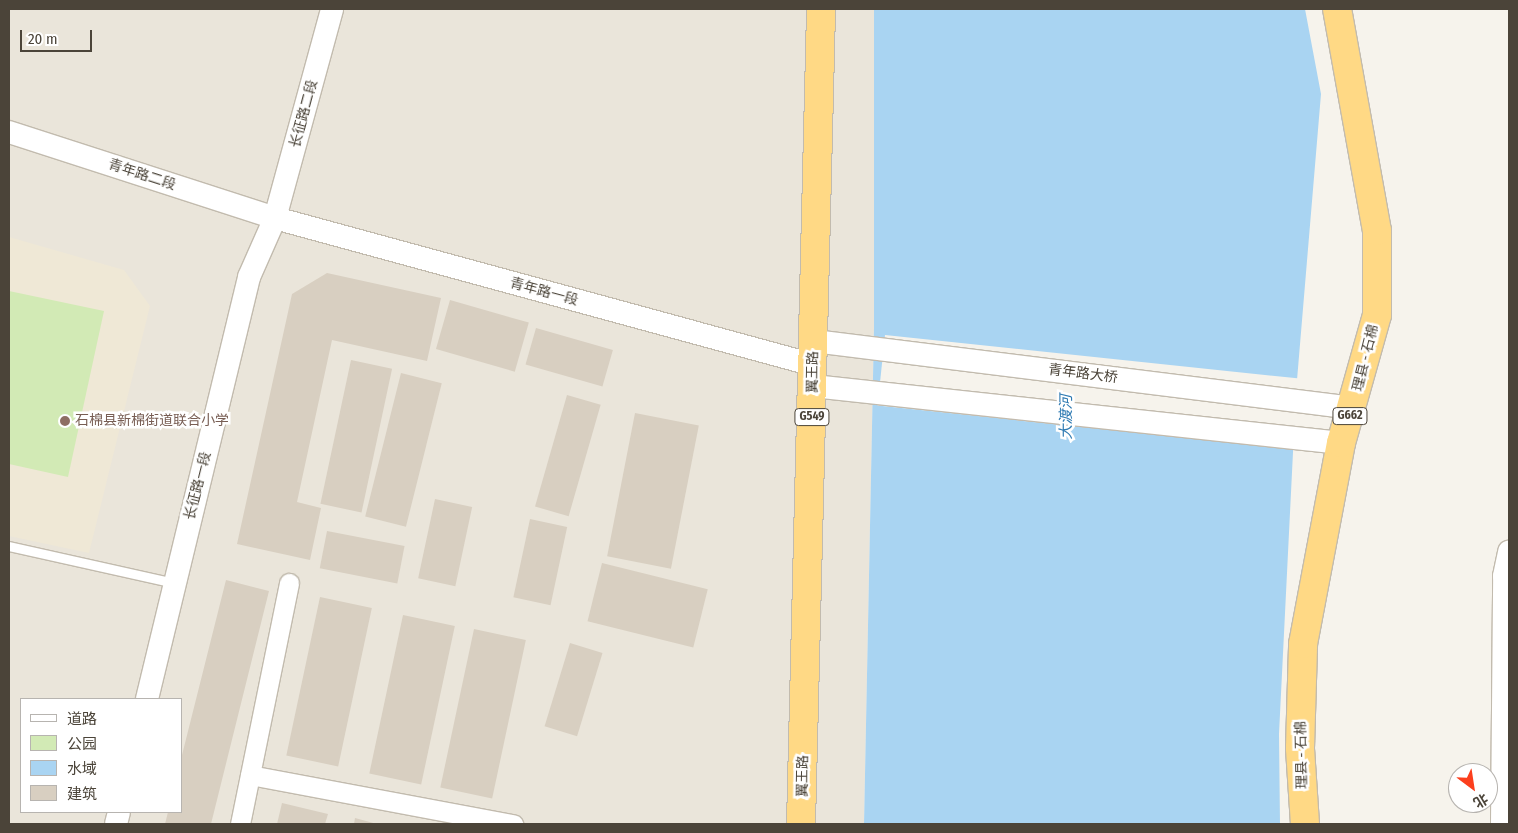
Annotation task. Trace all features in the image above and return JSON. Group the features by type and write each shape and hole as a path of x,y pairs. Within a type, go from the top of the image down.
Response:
{"highway":[{"name":"翼王路","path":"802,824 821,9"},
{"name":"理县 - 石棉","path":"1305,824 1300,748 1303,644 1341,443 1353,408 1377,314 1377,231 1337,9"}],"street":[{"name":"长征路二段","path":"275,218 332,9"},
{"name":"青年路二段","path":"9,132 275,218"},
{"name":"青年路一段","path":"275,218 813,364"},
{"name":"长征路一段","path":"147,698 249,277 275,218"},
{"name":"青年路大桥","path":"813,364 1353,408"},
{"path":"813,364 1341,443"},
{"path":"1502,824 1504,576 1509,552"},
{"path":"240,824 289,583"},
{"path":"250,774 513,824"}],"lane":[{"path":"9,546 175,583"}],"shaded area":[{"path":"9,9 874,9 874,327 864,824 9,824"},
{"name":"石棉县新棉街道联合小学","path":"9,237 124,270 150,306 89,553 9,536"}],"green space":[{"path":"9,291 104,311 68,477 9,464"}],"water":[{"name":"大渡河","path":"874,9 1305,9 1321,94 1296,392 1279,734 1280,824 864,824 874,327"}],"pier":[{"path":"885,335 1300,379 1292,449 878,406"}],"building":[{"path":"327,273 441,298 427,361 332,340 297,502 321,508 310,560 237,544 292,294"},
{"path":"450,300 529,323 515,372 436,349"},
{"path":"536,328 613,350 602,387 526,365"},
{"path":"351,360 392,369 362,513 320,504"},
{"path":"401,373 442,383 406,527 365,517"},
{"path":"567,395 601,405 569,516 535,507"},
{"path":"635,413 699,425 671,569 607,556"},
{"path":"435,499 472,507 455,586 418,578"},
{"path":"530,519 567,527 551,605 513,597"},
{"path":"327,531 405,546 397,583 320,568"},
{"path":"602,563 708,589 693,648 587,621"},
{"path":"226,580 269,591 211,824 165,824 168,813 182,813 182,755"},
{"path":"320,597 372,608 338,766 286,755"},
{"path":"403,615 455,626 421,784 369,773"},
{"path":"474,629 526,640 492,798 440,787"},
{"path":"570,643 603,653 577,736 545,726"},
{"path":"282,803 328,814 325,824 277,824"},
{"path":"355,818 377,824 354,824"}],"place":[{"name":"石棉县新棉街道联合小学","path":"65,421"}]}
